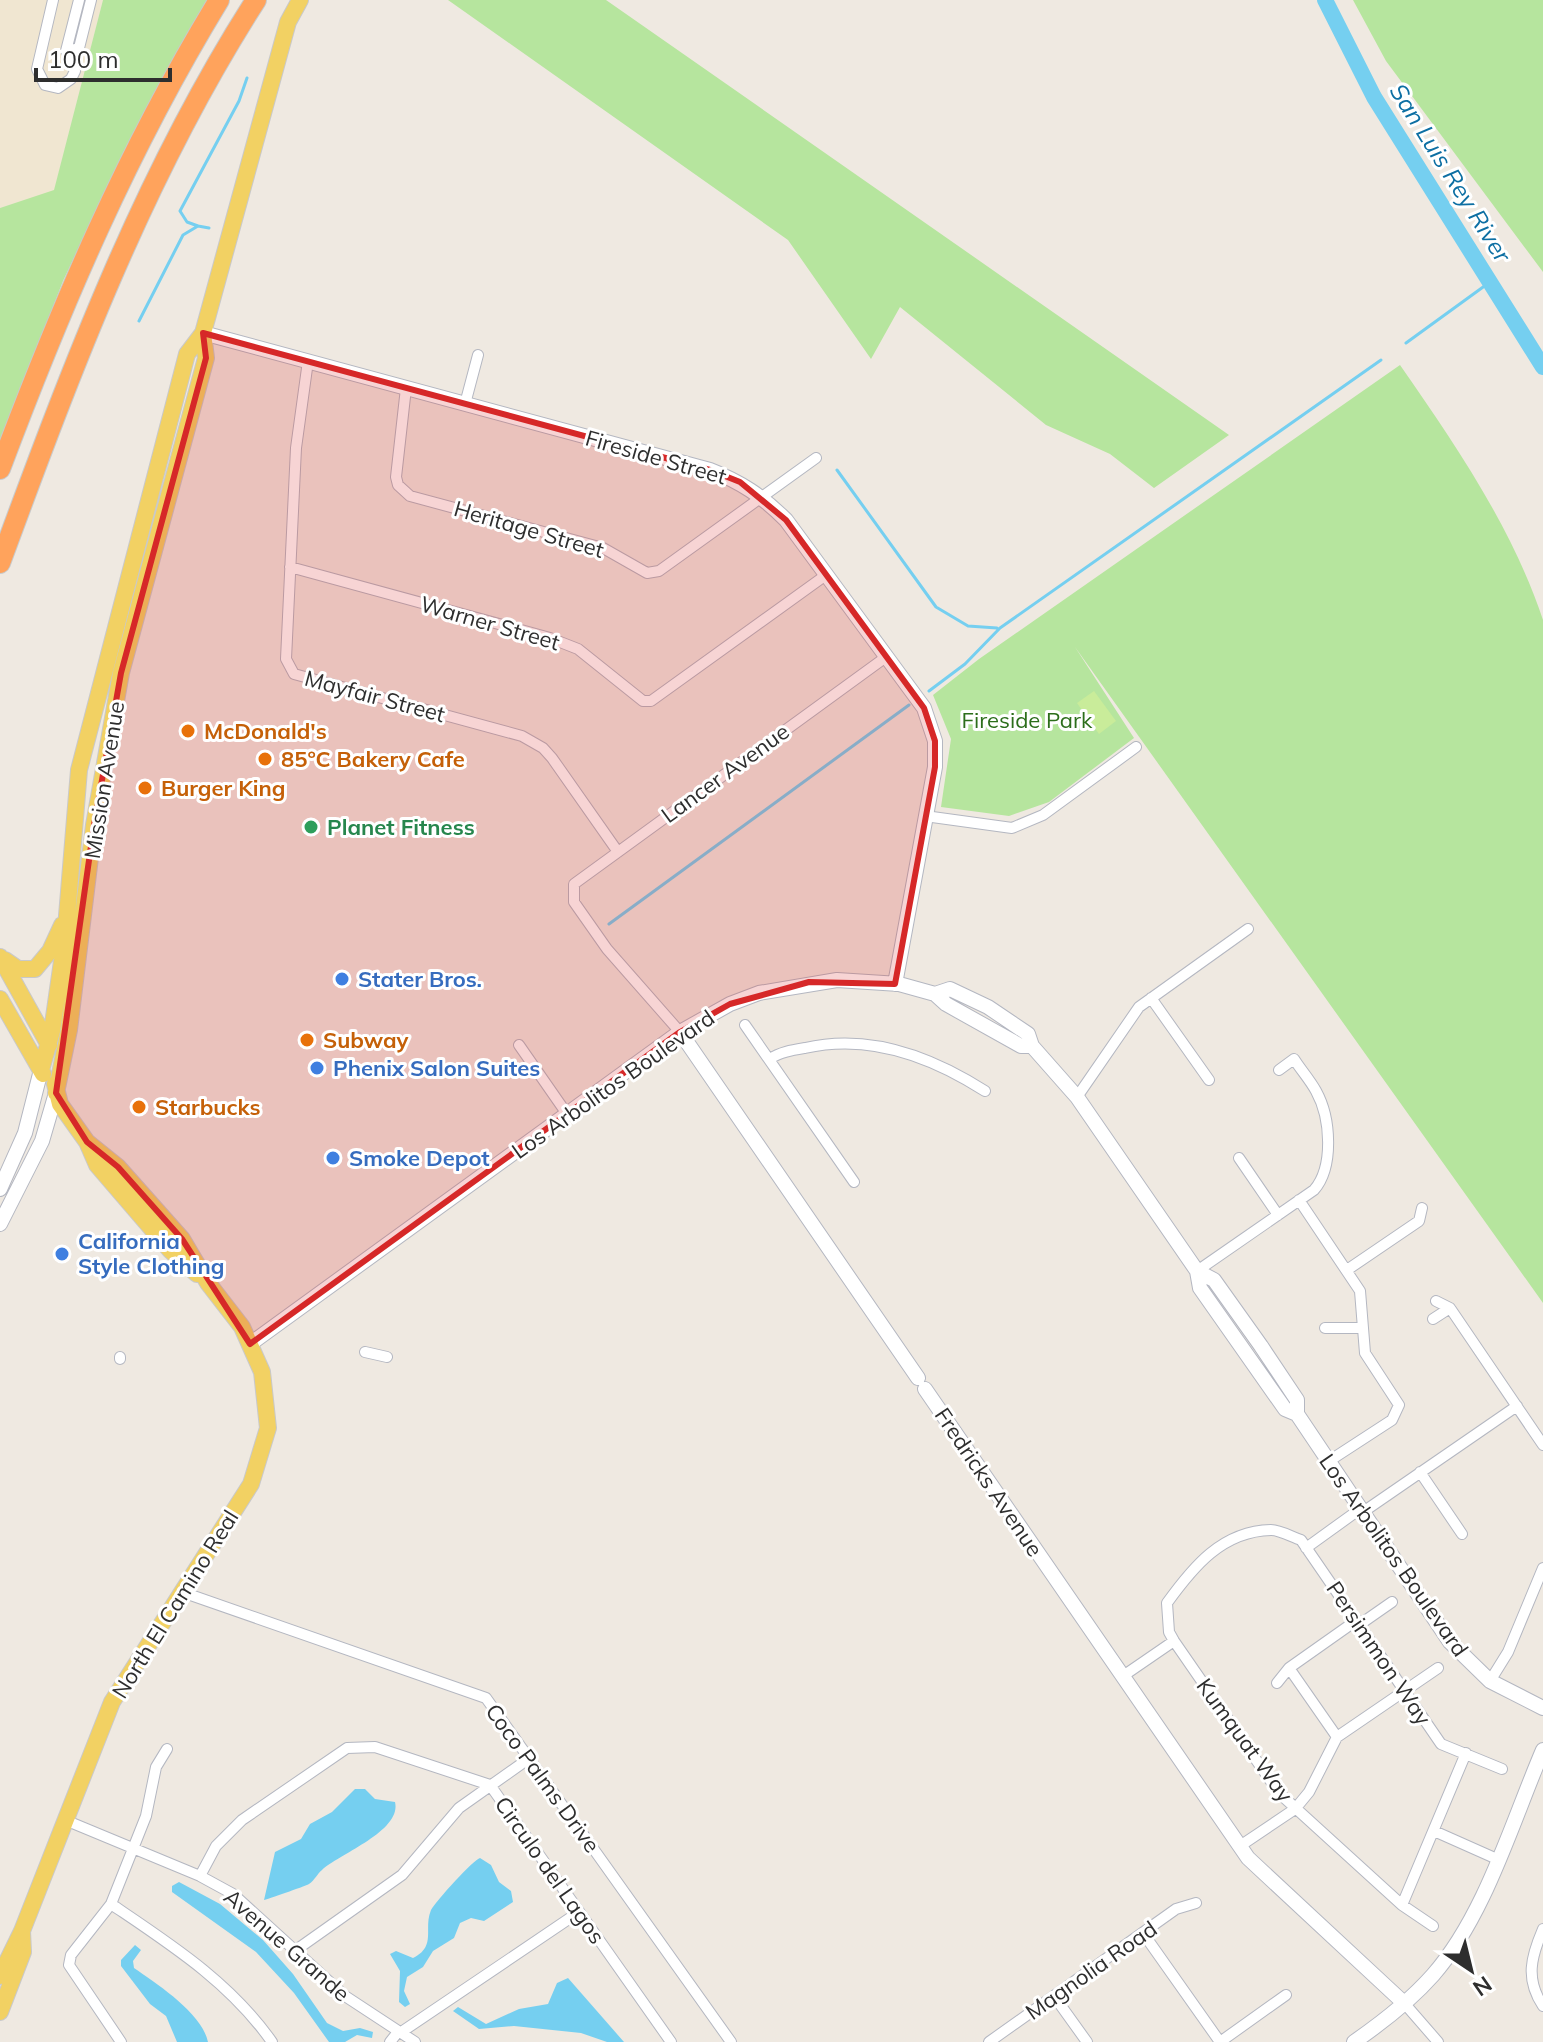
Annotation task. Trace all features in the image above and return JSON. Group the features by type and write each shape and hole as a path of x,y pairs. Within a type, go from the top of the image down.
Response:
{"highway":[{"path":"0,469 55,322 89,244 163,94 219,0"},
{"path":"0,563 75,358 123,244 185,122 256,0"}],"main road":[{"name":"Mission Avenue","path":"287,0 288,22"},
{"name":"Mission Avenue","path":"41,1070 49,1042 68,905 79,770 98,686 187,354 203,333 288,22 300,0"},
{"name":"Mission Avenue","path":"56,1093 69,1030 94,825 121,673 206,358 203,333"},
{"path":"137,542 144,554 142,572 147,578"},
{"path":"129,574 136,582 132,601 139,609"},
{"path":"98,686 105,698 95,746 106,754"},
{"path":"79,770 92,775 87,816 94,825"},
{"path":"73,840 80,848 78,889 86,895"},
{"path":"0,957 18,969 35,969 50,951 68,905"},
{"path":"0,957 49,1042 56,1093"},
{"name":"North El Camino Real","path":"0,999 103,1173 116,1179 151,1212 150,1215 182,1239 250,1344 265,1385 268,1428 258,1470 112,1702 22,1931 0,1976"},
{"name":"North El Camino Real","path":"87,1142 118,1167 170,1250 208,1283"},
{"name":"North El Camino Real","path":"0,2012 23,1952 22,1931"}],"street":[{"path":"53,0 37,69 45,85 58,88 71,79 74,63 66,51 79,0"},
{"path":"66,51 79,48 91,0"},
{"name":"Fireside Street","path":"203,333 710,470 740,482 763,497 786,520 924,708 935,741 935,767 895,984"},
{"path":"465,404 478,355"},
{"name":"Mayfair Street","path":"308,361 296,448 290,567 286,659 294,674 522,736 543,748 552,758 618,852"},
{"name":"Heritage Street","path":"406,388 396,477 398,485 410,496 603,548 647,573 659,571 816,458"},
{"name":"Warner Street","path":"290,567 550,638 578,649 643,701 651,701 826,575"},
{"name":"Lancer Avenue","path":"572,894 574,884 886,657"},
{"path":"925,816 1012,828 1043,815 1136,747"},
{"name":"Fredricks Avenue","path":"572,894 607,949 680,1032 1240,1846 1405,2004 1438,2042"},
{"path":"1077,1097 1139,1007 1248,929"},
{"name":"Los Arbolitos Boulevard","path":"250,1344 680,1032 732,1003 809,982 895,984 935,994 946,1004 1021,1046 1032,1046 1077,1097 1197,1271 1214,1280 1261,1346 1297,1400 1297,1414 1450,1642 1490,1681 1543,1708"},
{"path":"1151,998 1209,1080"},
{"path":"745,1025 854,1182"},
{"path":"770,1059 821,1044 886,1046 951,1069 985,1091"},
{"path":"519,1045 567,1114"},
{"path":"1197,1271 1323,1180 1328,1162 1324,1114 1317,1092 1294,1059 1279,1070"},
{"name":"Mission Avenue","path":"0,1189 25,1133 41,1070"},
{"name":"Mission Avenue","path":"0,1224 42,1141 56,1093"},
{"path":"1239,1158 1278,1215"},
{"path":"1299,1200 1360,1291 1365,1353 1399,1405 1392,1420 1329,1461"},
{"path":"1347,1270 1419,1221 1422,1208"},
{"path":"1436,1301 1450,1308 1543,1445"},
{"path":"1433,1319 1450,1308"},
{"path":"1325,1328 1361,1328"},
{"path":"365,1352 387,1357"},
{"path":"1123,1676 1174,1641 1169,1632 1167,1603 1197,1563 1225,1541 1273,1530 1301,1540 1306,1548 1517,1406"},
{"path":"1420,1472 1462,1534"},
{"name":"Persimmon Way","path":"1306,1548 1441,1744 1502,1769"},
{"path":"1490,1681 1508,1652 1543,1568"},
{"name":"Coco Palms Drive","path":"182,1592 486,1698 531,1757 731,2042"},
{"path":"1277,1683 1289,1668 1392,1602"},
{"name":"Kumquat Way","path":"1174,1641 1279,1793 1402,1905 1433,1926"},
{"path":"1289,1668 1337,1737"},
{"path":"1240,1846 1295,1809 1309,1792 1337,1737 1438,1668"},
{"name":"Circulo del Lagos","path":"200,1876 216,1846 242,1820 347,1748 375,1747 490,1785 671,2042"},
{"path":"121,2042 69,1971 69,1965 71,1955 111,1904 146,1816 156,1767 167,1749"},
{"path":"1354,2042 1405,2004 1434,1973 1457,1941 1497,1859 1543,1750"},
{"path":"1402,1905 1466,1753"},
{"path":"296,1950 402,1875 459,1808 531,1757"},
{"name":"Avenue Grande","path":"65,1820 200,1876 233,1894 345,1996 415,2042"},
{"path":"1434,1831 1497,1859"},
{"name":"Magnolia Road","path":"989,2042 1176,1909 1196,1903"},
{"path":"111,1904 196,1962 240,2002 272,2042"},
{"path":"390,2042 399,2032 579,1912"},
{"path":"1543,1929 1530,1959 1532,1982 1543,2006"},
{"path":"1143,1933 1220,2042 1286,1995"},
{"path":"1054,1996 1087,2042"}],"highlighted area":[{"path":"203,333 710,470 740,482 786,520 924,708 935,741 935,767 895,984 809,982 730,1004 680,1032 250,1344 182,1239 118,1167 87,1142 56,1093 94,825 121,673 206,358"}],"shaded area":[{"path":"0,0 103,0 54,191 0,208"}],"green space":[{"path":"103,0 209,0 127,145 63,281 0,444 0,208 54,190"},
{"path":"448,0 606,0 1229,435 1154,488 1110,454 1046,425 900,307 871,359 788,240"},
{"path":"1353,0 1543,0 1543,272 1386,61"},
{"name":"Fireside Park","path":"1400,365 1499,519 1543,620 1543,1303 1075,647 1134,738 1049,802 1009,816 941,807 951,739 933,695 979,659"},
{"path":"1094,691 1116,721 1099,734 1077,703"}],"water":[{"path":"355,1789 365,1789 375,1799 395,1802 395,1813 389,1823 368,1841 322,1870 309,1884 264,1900 275,1852 301,1839 310,1824 332,1812"},
{"path":"480,1858 491,1865 499,1882 511,1891 513,1902 484,1921 471,1918 460,1923 454,1938 433,1951 423,1967 407,1977 404,1991 410,2004 405,2007 399,2002 400,1971 390,1954 396,1951 413,1958 425,1948 431,1910 455,1881"},
{"path":"179,1882 220,1904 263,1940 293,1974 327,2023 343,2031 360,2028 373,2032 372,2038 357,2035 345,2042 329,2042 294,1993 256,1952 172,1892 172,1886"},
{"path":"135,1945 141,1950 133,1961 134,1968 188,2010 204,2031 208,2042 177,2042 166,2016 150,2004 121,1966 121,1960"},
{"path":"568,1978 624,2042 607,2042 581,2033 514,2026 479,2029 453,2011 458,2007 486,2024 519,2009 548,2004 557,1983"}],"waterway":[{"name":"San Luis Rey River","path":"1325,0 1374,97 1543,367"},
{"path":"198,226 187,222 180,211 239,101 247,78"},
{"path":"139,321 183,235 198,226 209,228"},
{"path":"1406,343 1490,282"},
{"path":"929,691 965,664 1000,628 1381,360"},
{"path":"837,470 936,607 968,626 997,628"},
{"path":"609,924 909,705"}],"place":[{"name":"McDonald's","path":"188,731"},
{"name":"85°C Bakery Cafe","path":"265,759"},
{"name":"Burger King","path":"145,788"},
{"name":"Planet Fitness","path":"311,827"},
{"name":"Stater Bros.","path":"342,979"},
{"name":"Subway","path":"307,1040"},
{"name":"Phenix Salon Suites","path":"317,1068"},
{"name":"Starbucks","path":"139,1107"},
{"name":"Smoke Depot","path":"333,1158"},
{"name":"California Style Clothing","path":"62,1254"}]}
